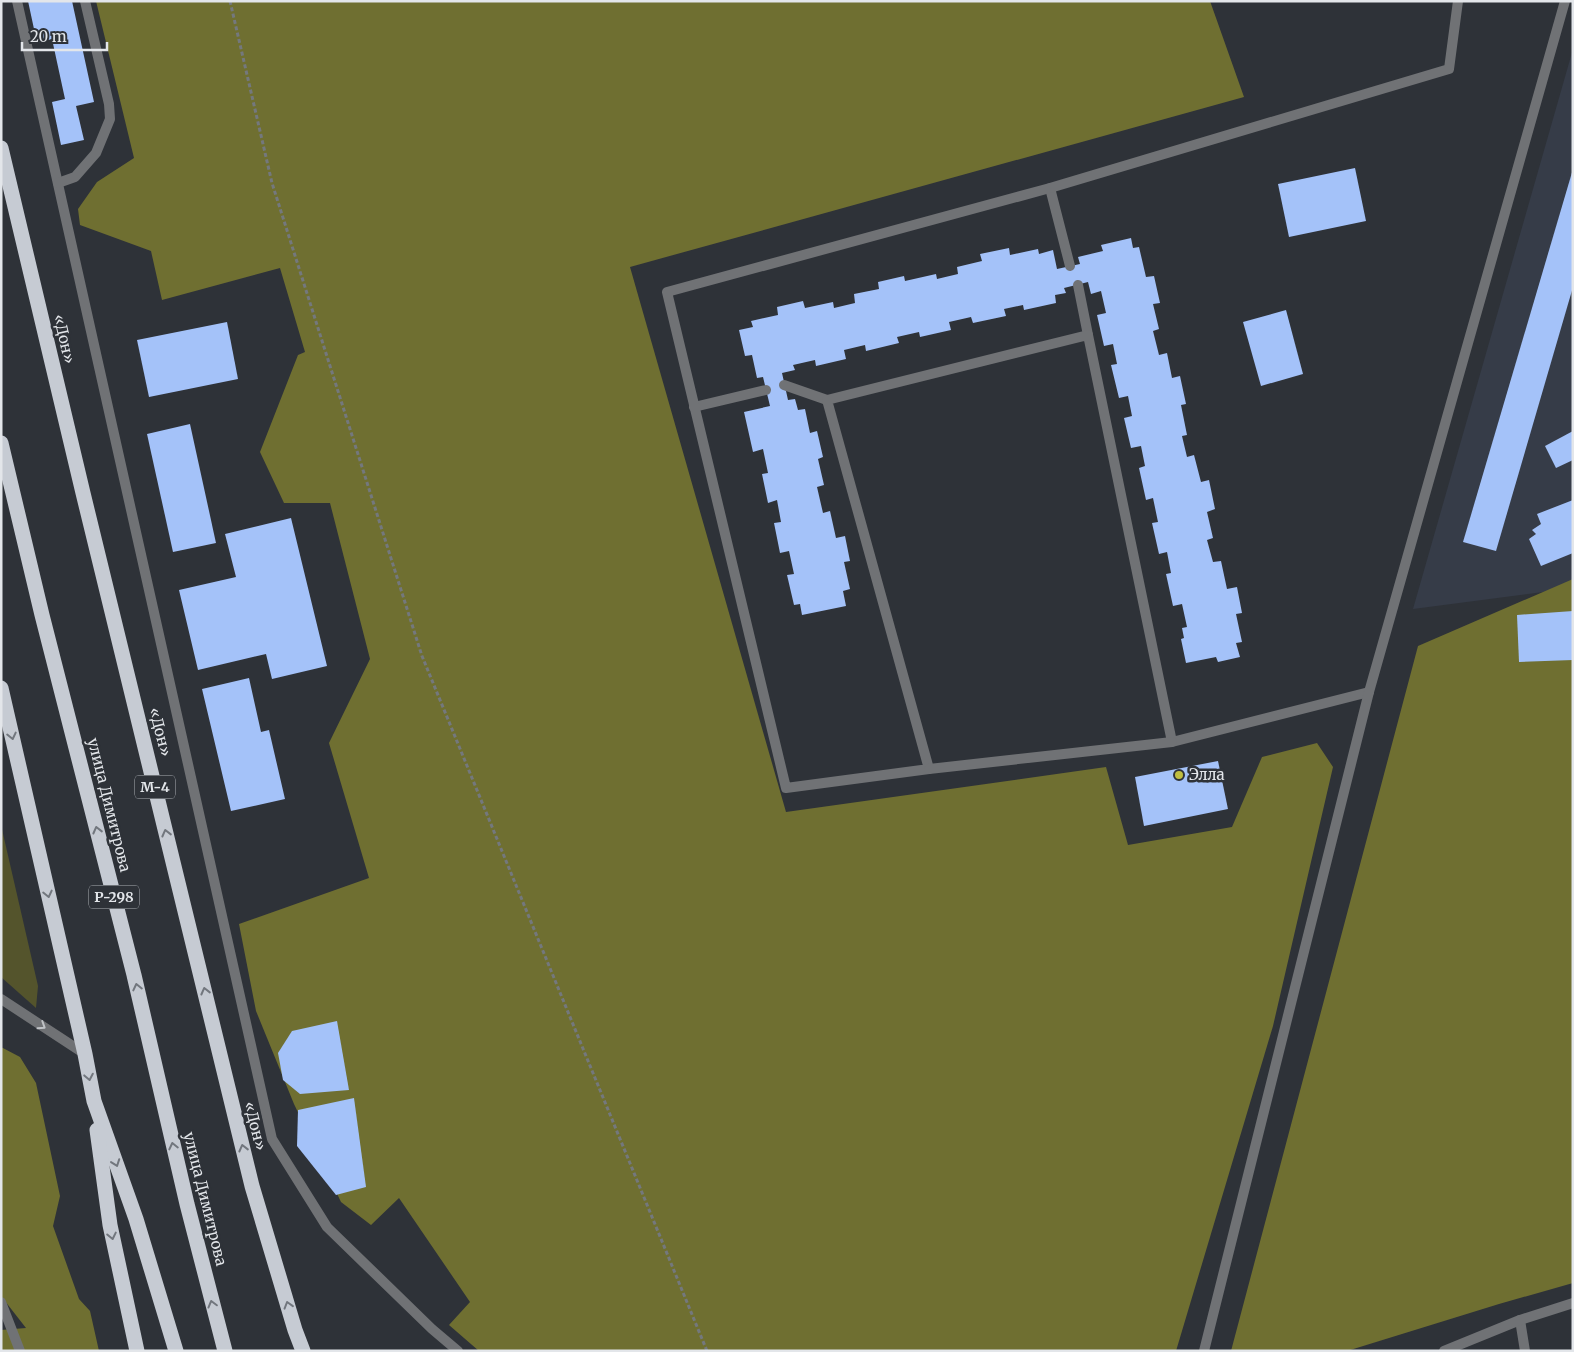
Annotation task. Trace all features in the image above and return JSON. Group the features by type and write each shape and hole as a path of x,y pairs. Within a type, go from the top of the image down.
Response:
{"highway":[{"name":"«Дон»","path":"1,148 85,502 252,1186 295,1330 304,1351"},
{"name":"улица Димитрова","path":"1,443 44,624 134,975 187,1204 225,1351"},
{"path":"1,688 85,1054 94,1101 110,1225 137,1351"},
{"path":"94,1101 136,1219 176,1351"}],"street":[{"path":"17,1 272,1139 327,1227 432,1329 458,1351"},
{"path":"58,183 75,176 96,154 110,119 109,104 85,1"},
{"path":"1369,692 1172,742 929,769 786,788 667,292 1050,188 1449,69 1458,1"},
{"path":"1204,1351 1369,692 1565,1"},
{"path":"1050,188 1070,266"},
{"path":"1078,285 1172,742"},
{"path":"784,385 827,400 1088,335"},
{"path":"694,407 766,390"},
{"path":"827,400 929,769"},
{"path":"1,999 85,1054"},
{"path":"1,1302 20,1351"},
{"path":"1444,1351 1520,1320 1573,1303"},
{"path":"1520,1320 1525,1351"}],"path":[{"path":"230,1 272,182 422,656 707,1351"}],"shaded area":[{"path":"96,1 1210,1 1244,97 630,267 786,812 1106,767 1128,845 1232,827 1262,757 1317,743 1333,767 1273,1026 1176,1351 479,1351 449,1325 470,1302 399,1198 371,1225 341,1202 294,1104 256,1011 239,924 369,878 329,743 370,659 330,503 284,503 260,452 298,355 305,352 280,268 162,300 151,251 80,225 78,209 97,182 134,158"},
{"path":"1573,49 1573,588 1413,609"},
{"path":"1573,579 1573,1283 1347,1351 1231,1351 1418,646"},
{"path":"1,825 38,986 36,1008 1,977"},
{"path":"1,1047 20,1057 36,1083 60,1196 53,1226 79,1299 90,1311 99,1351 1,1351 1,1330 26,1328 1,1296"}],"building":[{"path":"28,1 72,1 94,102 76,106 84,140 61,145 52,102 65,99 52,39 37,43"},
{"path":"1355,168 1366,221 1289,237 1278,184"},
{"path":"1573,169 1573,287 1496,551 1463,542"},
{"path":"1131,238 1133,248 1139,247 1146,277 1154,276 1160,303 1153,304 1159,329 1153,331 1159,355 1167,353 1172,378 1180,376 1186,404 1181,405 1187,435 1182,436 1187,457 1194,455 1201,482 1209,480 1215,509 1207,512 1213,538 1207,540 1213,562 1221,561 1227,589 1237,587 1242,613 1236,614 1242,642 1236,643 1240,657 1218,662 1216,657 1186,663 1181,639 1184,638 1182,628 1187,627 1182,604 1173,606 1166,574 1171,573 1167,552 1159,554 1152,523 1158,522 1153,498 1146,500 1139,468 1145,466 1141,446 1131,448 1124,418 1132,416 1128,396 1119,398 1111,365 1117,364 1113,344 1104,346 1097,315 1106,313 1101,291 1091,294 1088,282 1064,288 1066,293 1055,295 1056,303 1024,310 1023,305 1004,309 1006,316 973,323 971,317 949,322 951,330 920,337 919,332 897,337 899,343 866,351 865,345 844,350 846,359 816,366 815,360 793,365 795,370 782,373 788,400 795,399 798,410 805,409 810,433 817,431 823,457 818,459 824,485 817,487 823,513 830,511 836,538 845,536 850,561 844,562 850,589 843,591 846,606 802,615 800,604 794,605 787,575 794,574 789,551 780,553 774,523 781,522 777,500 768,503 762,474 768,473 763,449 753,452 744,412 770,406 763,377 757,378 752,355 745,356 739,330 753,327 751,321 778,315 777,307 803,301 805,308 833,302 834,308 855,303 854,294 879,289 878,282 904,276 905,281 936,274 937,279 958,274 957,267 982,261 980,254 1009,248 1010,255 1038,249 1039,254 1053,250 1057,269 1080,264 1078,257 1103,251 1101,245"},
{"path":"1286,310 1303,374 1261,386 1243,322"},
{"path":"227,322 238,379 149,397 137,340"},
{"path":"190,424 216,543 173,552 147,434"},
{"path":"1573,431 1573,460 1556,468 1545,446"},
{"path":"1573,500 1573,553 1541,566 1529,539 1536,534 1532,530 1541,524 1537,514"},
{"path":"291,518 327,666 272,679 266,654 198,670 179,590 236,577 225,534"},
{"path":"1573,611 1573,660 1519,662 1517,615"},
{"path":"249,678 261,732 269,730 285,799 231,811 202,689"},
{"path":"1218,761 1228,809 1144,826 1135,777"},
{"path":"337,1021 349,1090 300,1094 283,1080 278,1053 292,1031"},
{"path":"354,1098 366,1187 336,1195 297,1146 298,1110"}],"place":[{"name":"Элла","path":"1179,775"}]}
